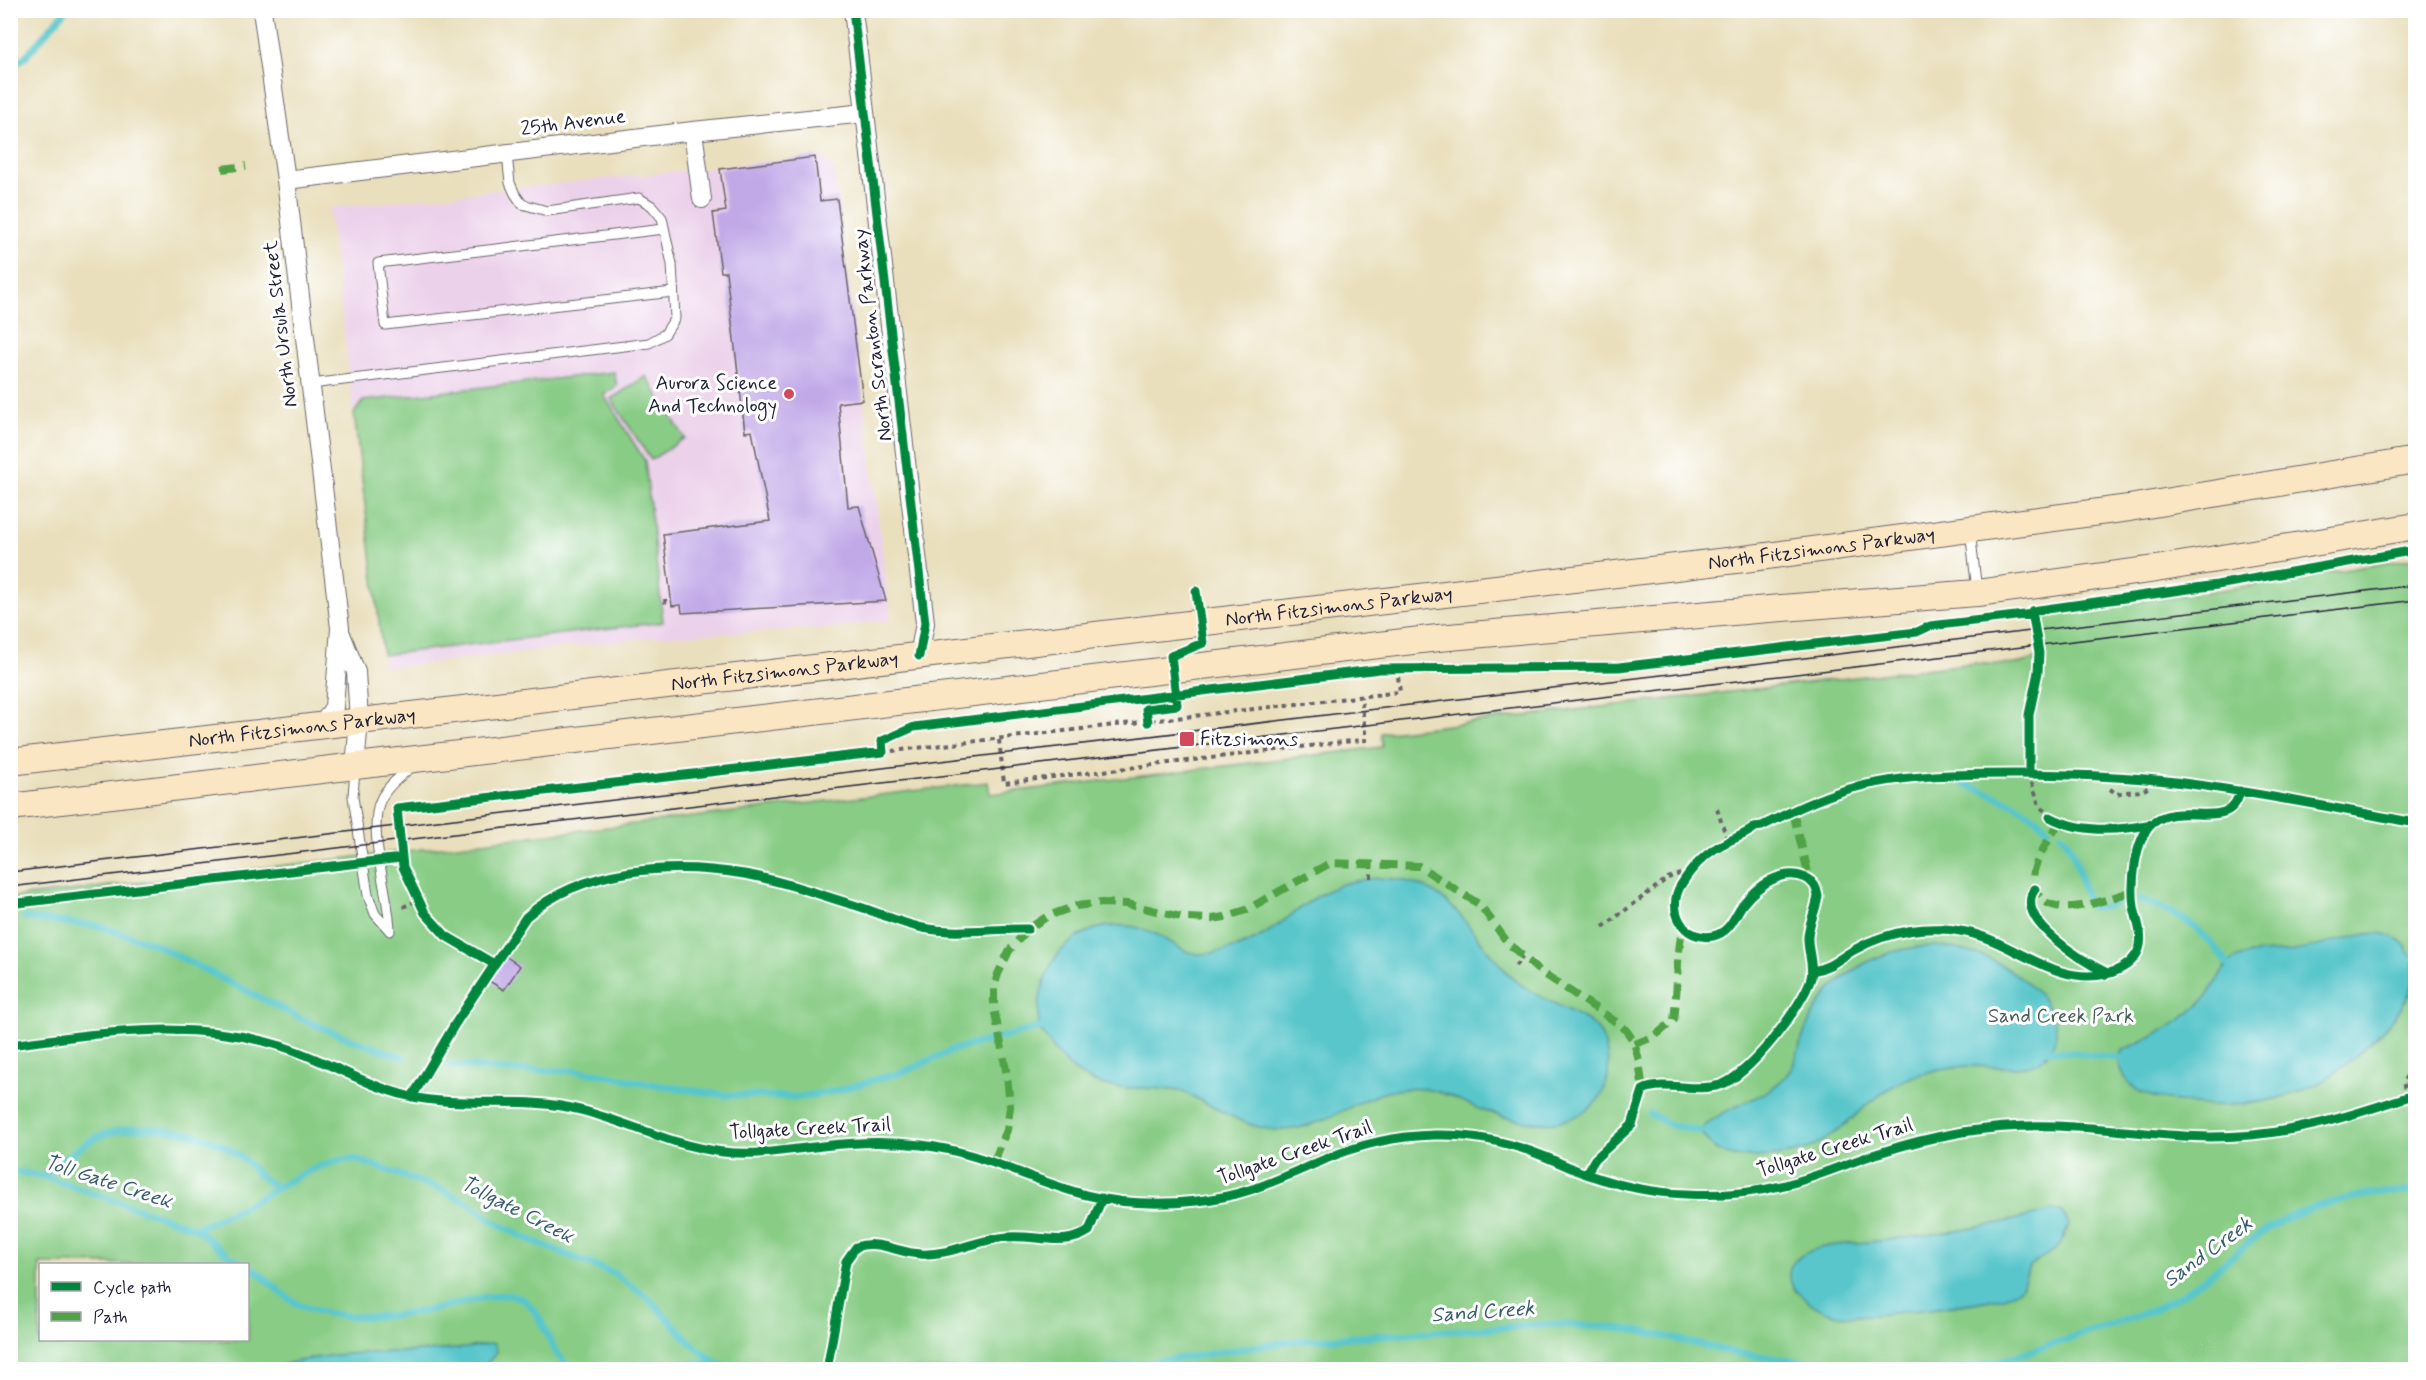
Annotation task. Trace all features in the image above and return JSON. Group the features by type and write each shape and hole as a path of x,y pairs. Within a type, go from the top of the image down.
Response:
{"main road":[{"name":"North Fitzsimons Parkway","path":"10,762 1698,565 2129,508 2415,460"},
{"path":"10,807 1438,638 1977,593 2156,569 2415,526"}],"street":[{"name":"North Ursula Street","path":"262,10 286,180 340,632 334,707 322,725"},
{"name":"North Scranton Parkway","path":"853,10 925,623 919,656"},
{"name":"25th Avenue","path":"286,180 693,131 865,113"},
{"path":"693,131 702,198"},
{"name":"North Ursula Street","path":"340,632 356,672 359,720 355,767"}],"lane":[{"path":"311,384 649,343 665,334 675,318 672,264 662,218 652,206 639,198 548,211 522,204 510,183 507,154"},
{"path":"664,229 378,263 385,324 674,292"},
{"path":"1970,529 1977,593"},
{"path":"355,767 352,797 368,895 377,918 390,931 380,861 378,808 386,791 419,760"}],"path":[{"path":"665,599 666,607"},
{"path":"872,754 1400,692 1393,669 1408,669"},
{"path":"999,740 1004,783 1366,740 1361,697"},
{"path":"1146,709 1148,722"},
{"path":"2029,762 2024,774 2039,805 2050,817"},
{"path":"2024,774 2040,775"},
{"path":"2144,779 2160,781"},
{"path":"2110,789 2117,794 2122,792 2129,794 2148,789 2160,781"},
{"path":"1718,809 1728,842"},
{"path":"1371,864 1371,878"},
{"path":"1680,886 1695,866"},
{"path":"1603,927 1668,878 1695,866"},
{"path":"415,892 422,907"},
{"path":"1515,966 1523,957"},
{"path":"2396,1101 2411,1096 2403,1082 2415,1062"}],"shaded area":[{"path":"818,156 831,164 835,173 891,620 834,628 664,636 384,668 329,208"}],"green space":[{"path":"614,372 617,386 604,395 645,461 663,622 383,655 354,413 363,401"},
{"path":"646,376 685,438 651,460 611,399"},
{"name":"Sand Creek Park","path":"2415,558 2415,1369 11,1369 10,898 988,782 990,794 1017,791 1382,747 1381,733 1974,663 2002,665 2020,663 2045,653 2040,615 2249,586"}],"water":[{"path":"1378,878 1405,881 1426,888 1443,899 1458,913 1498,963 1515,980 1582,1018 1598,1030 1605,1045 1608,1077 1597,1101 1576,1117 1549,1123 1513,1119 1491,1113 1437,1092 1404,1089 1370,1098 1309,1125 1291,1129 1268,1129 1236,1119 1182,1092 1168,1089 1109,1086 1088,1079 1066,1063 1039,1028 1042,987 1050,968 1061,951 1083,934 1095,929 1121,925 1147,930 1192,953 1215,952 1246,944 1258,938 1331,889 1351,882"},
{"path":"2379,933 2399,940 2409,951 2414,973 2408,996 2370,1043 2354,1058 2322,1081 2293,1094 2261,1102 2211,1105 2156,1098 2131,1086 2126,1079 2118,1058 2122,1051 2165,1029 2195,1009 2231,962 2245,955 2305,949"},
{"path":"1935,946 1964,950 1985,957 2005,967 2033,988 2053,1016 2056,1031 2053,1046 2041,1060 2035,1064 2016,1067 1952,1067 1912,1077 1885,1091 1825,1140 1798,1152 1775,1156 1736,1156 1722,1153 1710,1144 1700,1131 1709,1122 1765,1092 1789,1072 1815,1012 1826,995 1841,980 1856,968 1893,952"},
{"path":"2052,1210 2062,1212 2069,1224 2062,1241 2054,1250 2029,1266 2024,1281 2017,1291 2002,1297 1872,1315 1838,1315 1820,1309 1805,1299 1794,1288 1790,1278 1790,1269 1794,1262 1812,1250 1972,1228"},
{"path":"494,1344 497,1352 482,1369 272,1369 325,1356 435,1351"}],"building":[{"path":"815,157 820,201 837,199 863,400 838,403 848,507 859,506 886,601 682,613 681,605 672,606 663,534 770,521 752,431 745,432 726,272 721,272 713,213 726,211 720,169"},
{"path":"505,956 520,966 504,990 489,981"}],"waterway":[{"path":"10,69 26,56 66,10"},
{"path":"1964,784 2019,807 2048,829"},
{"path":"2061,835 2067,841 2075,857 2083,888 2091,907 2101,907 2128,900"},
{"path":"2140,900 2168,911 2190,924 2209,940 2228,964"},
{"path":"25,918 98,926 152,943 306,1021 403,1057"},
{"path":"2412,959 2416,957"},
{"path":"450,1065 504,1070 576,1071 725,1095 800,1097 840,1090 906,1071 955,1049 1039,1028"},
{"path":"2049,1050 2118,1058"},
{"path":"1650,1114 1671,1125 1700,1131"},
{"name":"Tollgate Creek","path":"43,1176 95,1138 111,1132 147,1128 185,1133 220,1144 240,1156 263,1179 277,1187"},
{"name":"Tollgate Creek","path":"195,1228 216,1220 314,1169 341,1160 355,1159 440,1189 468,1203 491,1220 523,1237 615,1274 650,1300 692,1344 716,1363"},
{"name":"Toll Gate Creek","path":"10,1171 43,1176 195,1228 229,1256 242,1263"},
{"name":"Sand Creek","path":"1953,1370 1985,1365 2016,1356 2116,1324 2154,1309 2210,1275 2259,1235 2313,1208 2355,1197 2416,1192"},
{"name":"Tollgate Creek","path":"249,1267 298,1304 334,1315 391,1316 485,1297 510,1295 518,1297 531,1307 541,1321 556,1352 570,1370"},
{"name":"Sand Creek","path":"1104,1370 1292,1341 1554,1324 1641,1331 1736,1353 1862,1370"},
{"name":"Sand Creek","path":"663,1370 682,1365 700,1364 718,1365 737,1370"}],"tram line":[{"path":"10,872 2416,585"},
{"path":"10,887 2416,600"}],"marked path":[{"path":"222,169 246,166"},
{"path":"1793,812 1810,880"},
{"path":"2060,821 2034,871 2034,885 2040,897 2049,904 2072,907 2133,891"},
{"path":"994,1161 1007,1130 1010,1106 1007,1075 994,1008 994,987 1009,951 1028,929 1048,916 1076,906 1102,903 1127,904 1185,918 1225,917 1246,910 1330,863 1419,866 1480,905 1508,943 1537,969 1622,1026 1636,1048 1643,1090"},
{"path":"1635,1044 1655,1036 1674,1020 1683,926"}],"cycle path":[{"path":"853,10 925,623 919,656"},
{"path":"2029,774 2029,715 2038,672 2039,653 2032,611 2217,585 2416,550"},
{"path":"1148,722 1146,709 1177,705 1171,656 1203,643 1196,591"},
{"path":"494,964 446,936 425,913 403,867 397,808 883,752 882,741 914,727 1380,669 1619,667 1917,632 1930,626 2033,614"},
{"path":"1586,1174 1595,1159 1632,1125 1643,1090 1661,1086 1710,1087 1732,1079 1759,1055 1797,1005 1812,973 1808,936 1818,896 1811,881 1797,875 1771,880 1749,897 1724,931 1713,936 1702,937 1686,929 1680,922 1675,904 1685,878 1713,850 1755,827 1762,826 1815,801 1849,789 1891,780 1977,774 2082,775 2212,787 2416,823"},
{"path":"1812,971 1831,965 1868,943 1895,934 1924,929 1952,930 1984,937 2052,969 2069,974 2087,976 2119,970 2133,959 2139,949 2140,931 2134,907 2133,887 2135,863 2146,831 2163,817 2176,814 2216,814 2226,811 2235,804 2240,791"},
{"path":"2050,817 2074,826 2100,829 2152,824"},
{"path":"10,904 401,858"},
{"path":"412,1097 455,1024 526,917 548,900 601,878 658,869 716,870 785,884 923,928 962,931 1028,929"},
{"path":"2035,889 2031,901 2033,914 2042,926 2068,950 2107,973"},
{"name":"Tollgate Creek Trail","path":"10,1045 146,1030 213,1032 247,1037 297,1051 391,1091 429,1100 516,1102 559,1106 598,1115 686,1145 723,1152 760,1153 859,1143 921,1145 985,1160 1086,1195 1127,1202 1155,1203 1215,1199 1248,1191 1352,1149 1393,1139 1420,1136 1462,1136 1503,1143 1530,1151 1589,1175 1637,1188 1698,1195 1723,1194 1785,1185 1899,1147 1941,1136 1977,1130 2046,1126 2193,1137 2264,1134 2290,1130 2365,1111 2416,1094"},
{"path":"827,1370 846,1261 856,1247 872,1245 912,1253 931,1254 996,1238 1070,1239 1089,1231 1102,1198"}],"place":[{"name":"Aurora Science And Technology","path":"789,394"},
{"name":"Fitzsimons","path":"1187,739"}]}
